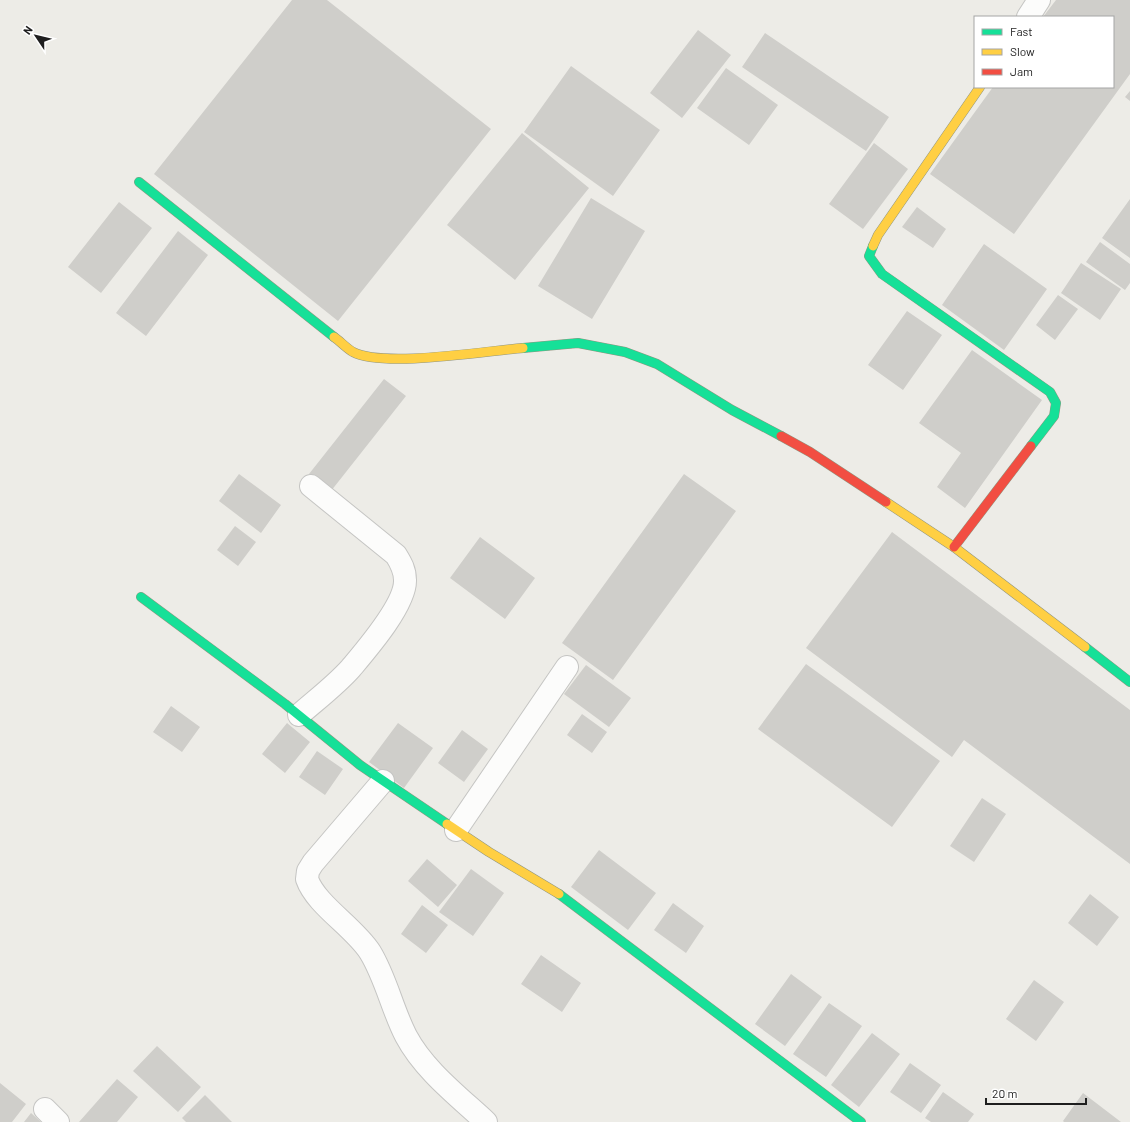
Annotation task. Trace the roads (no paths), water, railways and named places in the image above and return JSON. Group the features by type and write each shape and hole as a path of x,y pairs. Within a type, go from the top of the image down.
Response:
{"street":[{"path":"1029,16 1039,0"},
{"path":"954,547 1054,416 1056,402 1050,392 882,274 869,256 878,235 979,88"},
{"path":"139,182 353,352 375,358 402,359 578,343 625,352 657,364 732,410 810,452 954,547 1130,682"},
{"path":"299,715 355,662 393,615 402,596 406,581 403,567 396,555 311,486"},
{"path":"141,597 299,715 360,765 489,852 568,899 793,1068 861,1122"},
{"path":"456,830 567,667"},
{"path":"384,781 313,863 308,871 307,879 316,895 370,952 406,1036 419,1057 486,1122"}]}
